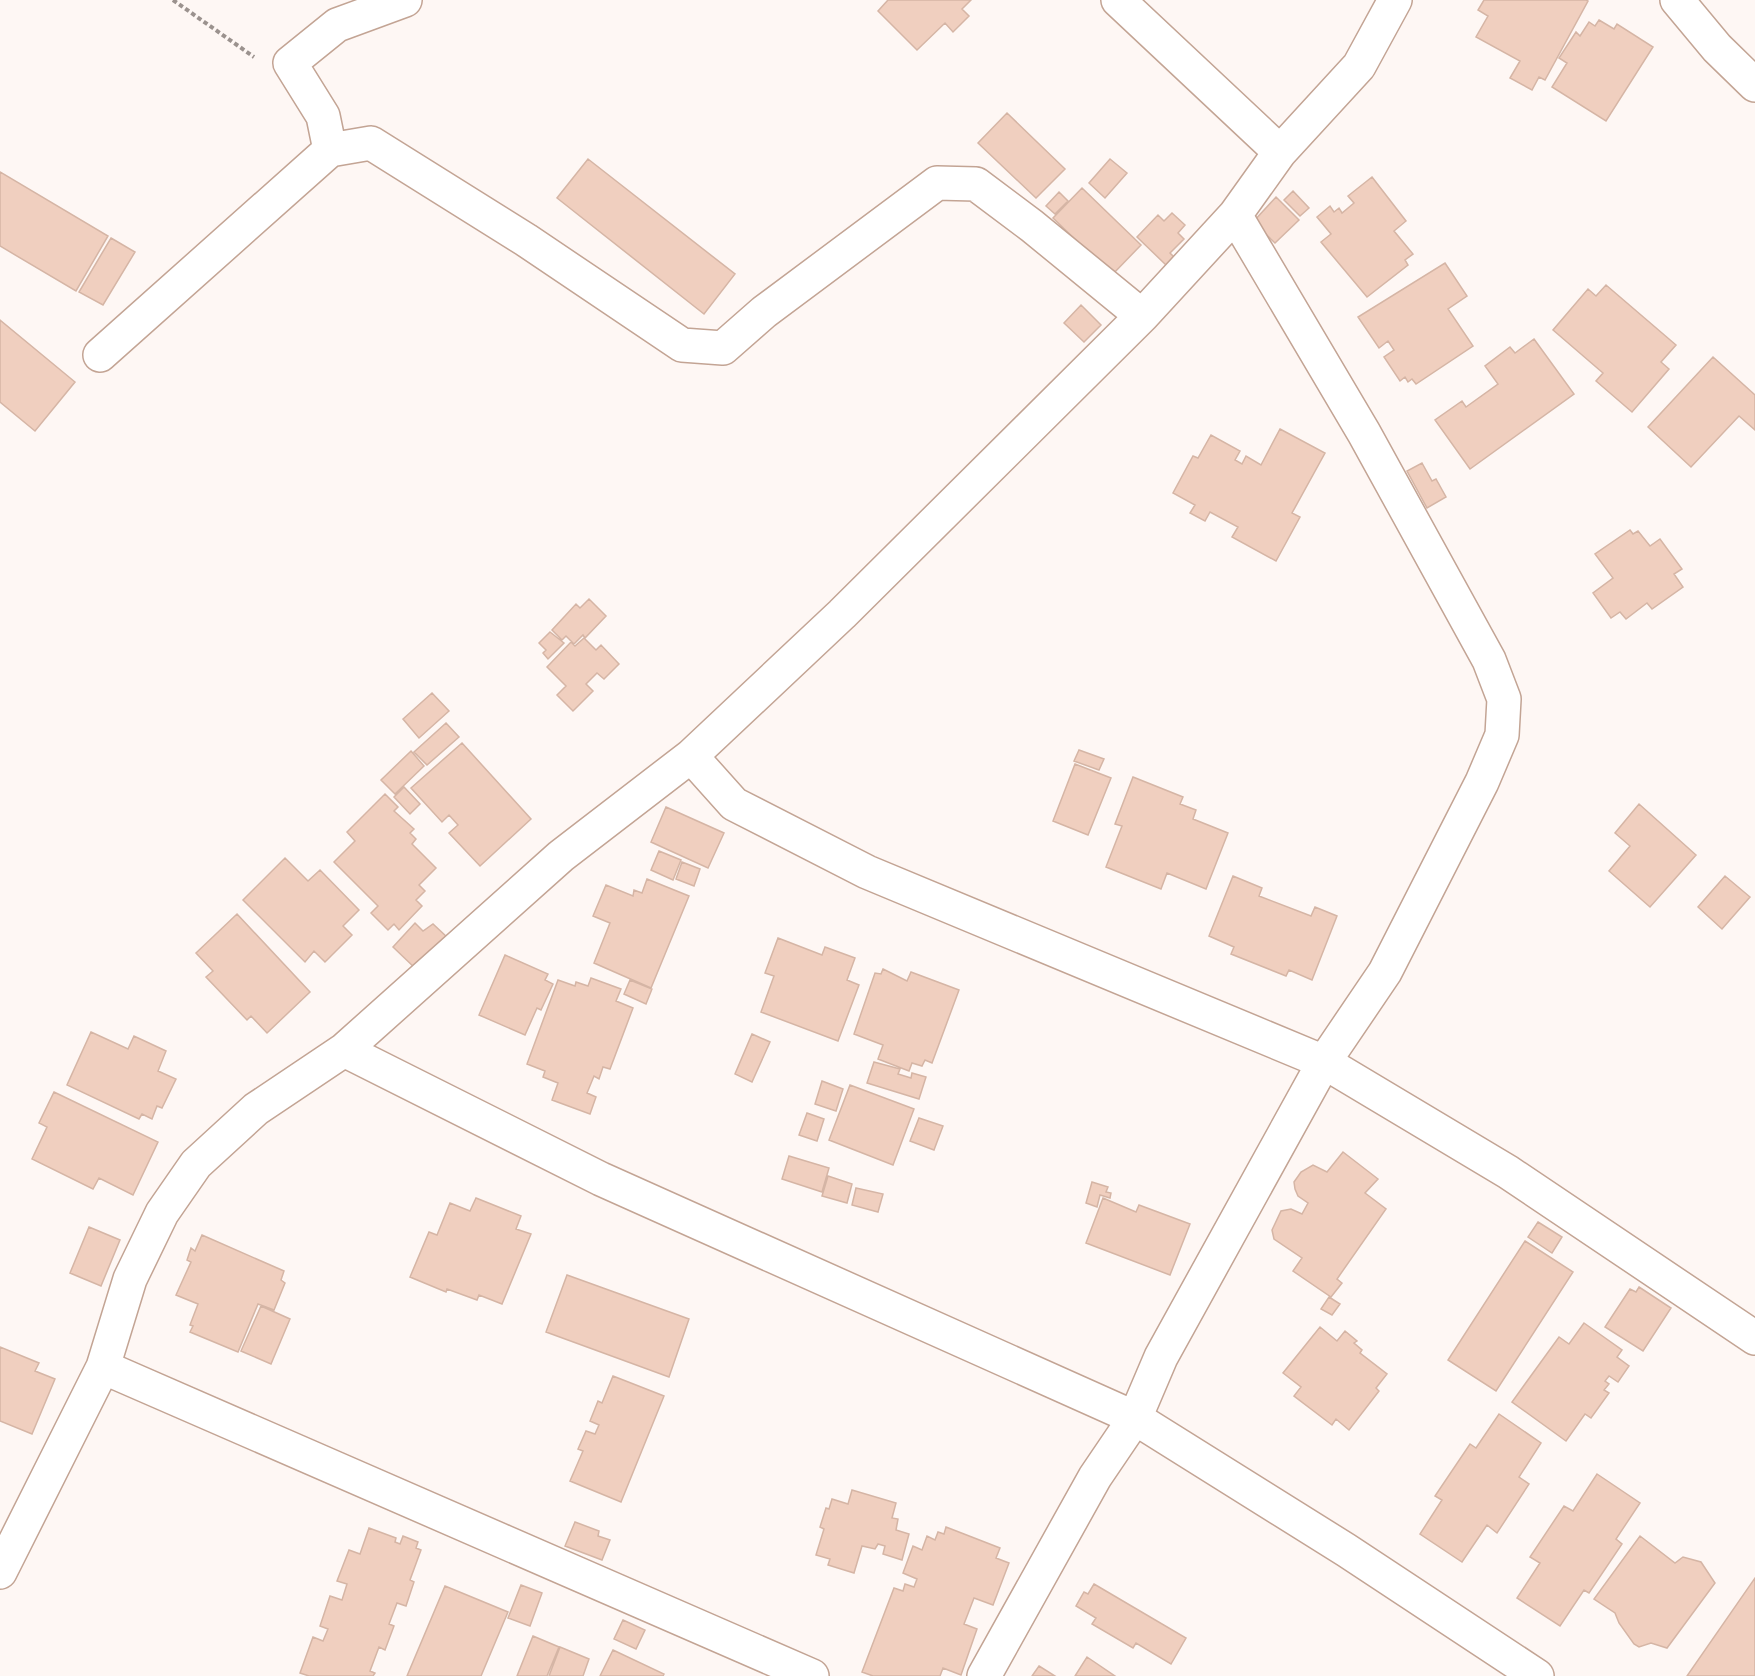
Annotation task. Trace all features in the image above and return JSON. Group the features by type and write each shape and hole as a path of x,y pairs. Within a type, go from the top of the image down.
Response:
{"street":[{"path":"330,150 323,116 290,63 337,25 405,0"},
{"path":"1118,0 1280,152"},
{"path":"0,1572 103,1367 130,1279 162,1213 196,1164 256,1109 344,1050 561,856 691,756 842,614 1142,316 1235,215 1280,152 1359,66 1395,0"},
{"path":"1677,0 1717,48 1755,85"},
{"path":"100,355 330,150 371,143 526,240 682,345 723,348 764,312 937,183 976,184 1032,226 1142,316"},
{"path":"984,1676 1095,1478 1135,1418 1161,1356 1324,1062 1385,972 1482,782 1502,735 1504,699 1489,660 1364,433 1235,215"},
{"path":"691,756 734,804 867,872 1324,1062 1508,1172 1755,1338"},
{"path":"344,1050 601,1179 1135,1418 1346,1550 1538,1676"},
{"path":"103,1367 812,1676"}],"building":[{"path":"888,0 971,0 962,9 969,16 953,32 945,23 917,50 878,11"},
{"path":"1484,0 1588,1 1545,80 1539,77 1532,90 1510,78 1520,61 1476,37 1488,16 1478,10"},
{"path":"1599,20 1614,29 1617,24 1653,47 1606,121 1552,87 1567,63 1559,58 1576,32 1580,36 1589,22 1595,26"},
{"path":"1007,113 1065,169 1036,198 978,143"},
{"path":"588,159 735,274 704,314 557,198"},
{"path":"1110,159 1127,173 1105,198 1089,183"},
{"path":"0,172 108,236 76,291 0,246"},
{"path":"1372,177 1406,221 1394,231 1413,254 1405,260 1408,265 1367,297 1321,242 1331,234 1317,217 1330,206 1334,212 1339,208 1342,213 1354,203 1348,196"},
{"path":"1082,188 1141,245 1112,275 1053,218"},
{"path":"1293,191 1309,208 1300,216 1284,200"},
{"path":"1059,192 1068,201 1055,214 1046,206"},
{"path":"1276,197 1299,220 1275,243 1253,222"},
{"path":"1172,213 1185,225 1178,233 1184,239 1170,253 1174,257 1166,265 1137,237 1158,215 1164,221"},
{"path":"111,238 135,252 103,305 79,292"},
{"path":"1445,263 1467,296 1448,309 1473,346 1416,384 1412,379 1408,382 1405,377 1400,381 1384,357 1394,350 1388,341 1379,348 1358,317"},
{"path":"1606,285 1676,345 1661,362 1669,369 1632,412 1596,381 1603,373 1553,330 1588,289 1596,296"},
{"path":"1081,305 1101,325 1084,342 1064,323"},
{"path":"0,320 75,382 35,431 0,402"},
{"path":"1534,339 1574,394 1470,469 1435,420 1462,401 1466,407 1498,384 1485,366 1510,347 1515,353"},
{"path":"1713,357 1755,395 1755,430 1739,416 1691,467 1648,427"},
{"path":"1280,429 1325,453 1292,513 1300,517 1276,561 1232,537 1238,527 1210,512 1205,521 1190,513 1195,505 1173,493 1193,456 1198,458 1211,435 1240,451 1235,460 1242,464 1246,456 1261,465"},
{"path":"1422,463 1432,481 1436,479 1446,497 1427,508 1407,471"},
{"path":"1630,530 1633,534 1638,531 1650,546 1660,539 1682,569 1674,574 1683,587 1652,609 1647,603 1626,619 1620,612 1611,618 1593,593 1613,578 1595,554"},
{"path":"589,599 606,616 585,638 583,635 574,644 566,636 562,640 552,630 576,604 580,608"},
{"path":"550,632 564,643 548,659 543,653 546,650 539,643"},
{"path":"584,638 596,650 601,645 619,664 604,679 597,673 586,684 593,691 573,711 557,695 566,686 547,667 571,642 575,646"},
{"path":"432,693 449,711 419,738 403,719"},
{"path":"446,723 459,737 427,765 414,752"},
{"path":"462,743 531,819 480,866 449,833 458,825 449,815 442,822 411,788"},
{"path":"1079,750 1104,759 1099,770 1074,761"},
{"path":"411,751 424,766 395,794 381,780"},
{"path":"1075,764 1111,778 1088,835 1053,821"},
{"path":"1133,777 1183,797 1180,804 1196,810 1193,819 1228,833 1206,889 1167,873 1161,889 1106,867 1122,826 1115,824"},
{"path":"404,787 420,804 410,814 394,797"},
{"path":"385,794 398,807 394,811 414,829 410,833 416,839 412,844 436,868 419,885 425,891 416,900 422,906 399,930 394,924 388,930 371,913 378,906 334,862 355,841 347,832"},
{"path":"1639,804 1696,855 1650,907 1609,871 1630,846 1615,833"},
{"path":"666,807 724,833 708,868 651,842"},
{"path":"659,851 681,860 673,880 651,870"},
{"path":"285,858 308,881 320,870 359,910 343,926 352,935 325,962 314,951 305,962 243,900"},
{"path":"682,862 700,869 694,886 676,879"},
{"path":"1233,876 1262,888 1259,896 1311,916 1315,907 1337,916 1312,980 1289,970 1286,976 1231,954 1234,947 1209,936"},
{"path":"1725,876 1750,897 1722,929 1698,907"},
{"path":"647,879 689,896 651,988 594,963 610,923 593,916 606,885 633,896 634,890 642,893"},
{"path":"237,914 310,992 267,1033 251,1016 247,1020 206,977 213,971 196,953"},
{"path":"415,923 423,931 433,924 448,938 417,970 393,947"},
{"path":"778,938 822,955 825,947 855,958 847,980 859,985 838,1041 761,1012 774,976 765,973"},
{"path":"505,955 548,974 545,980 553,984 541,1010 537,1008 525,1035 479,1015"},
{"path":"883,969 907,981 911,972 959,990 932,1063 925,1060 922,1066 912,1063 909,1071 878,1059 883,1045 854,1034 875,973 881,974"},
{"path":"591,978 621,989 616,1001 633,1008 610,1069 603,1067 599,1079 594,1076 587,1093 596,1097 590,1114 552,1100 558,1083 543,1077 545,1071 527,1064 558,980 575,986 576,982 588,986"},
{"path":"630,980 652,989 646,1004 624,994"},
{"path":"91,1032 128,1049 134,1036 166,1051 158,1071 176,1079 162,1108 157,1106 152,1119 142,1114 139,1119 67,1085"},
{"path":"752,1034 770,1042 752,1082 735,1074"},
{"path":"874,1062 900,1069 898,1074 911,1078 912,1073 926,1077 919,1099 867,1083"},
{"path":"822,1081 843,1089 836,1111 815,1104"},
{"path":"850,1085 914,1109 893,1165 829,1140"},
{"path":"54,1092 158,1142 133,1195 99,1178 93,1189 32,1159 47,1127 39,1123"},
{"path":"807,1113 824,1119 817,1141 799,1135"},
{"path":"919,1118 943,1126 934,1150 910,1141"},
{"path":"1343,1152 1378,1179 1365,1193 1386,1209 1337,1279 1342,1283 1331,1297 1293,1271 1302,1258 1274,1239 1272,1230 1281,1211 1291,1209 1302,1214 1308,1203 1298,1196 1295,1189 1294,1182 1301,1172 1313,1165 1327,1172"},
{"path":"789,1156 829,1168 822,1192 782,1179"},
{"path":"828,1176 852,1184 847,1203 822,1196"},
{"path":"1092,1182 1108,1187 1106,1192 1111,1193 1110,1198 1100,1195 1097,1207 1086,1203"},
{"path":"856,1188 883,1194 878,1212 852,1205"},
{"path":"476,1198 521,1216 516,1229 531,1234 502,1304 479,1295 477,1300 447,1289 446,1292 410,1277 429,1232 437,1235 450,1203 470,1211"},
{"path":"1103,1198 1136,1212 1139,1205 1190,1224 1170,1275 1086,1243"},
{"path":"1538,1222 1562,1237 1552,1253 1528,1237"},
{"path":"89,1227 120,1240 101,1286 70,1273"},
{"path":"202,1235 284,1271 281,1280 285,1283 274,1310 258,1304 238,1352 190,1332 193,1326 190,1325 198,1304 176,1295 191,1262 187,1260 191,1248 195,1251"},
{"path":"1525,1241 1573,1272 1496,1391 1448,1360"},
{"path":"567,1275 689,1319 669,1377 546,1332"},
{"path":"1639,1287 1671,1308 1643,1351 1605,1327 1630,1289 1636,1292"},
{"path":"1329,1297 1340,1304 1332,1315 1321,1309"},
{"path":"261,1306 290,1319 271,1364 241,1351"},
{"path":"1584,1323 1622,1350 1617,1357 1629,1366 1618,1382 1609,1376 1605,1381 1609,1384 1604,1390 1609,1393 1591,1418 1585,1414 1566,1441 1512,1402 1559,1337 1569,1344"},
{"path":"1320,1327 1337,1341 1345,1331 1357,1341 1354,1343 1362,1350 1360,1353 1387,1374 1376,1388 1379,1391 1349,1430 1336,1419 1332,1425 1294,1396 1301,1387 1283,1373"},
{"path":"0,1347 39,1363 35,1371 55,1379 32,1434 0,1421"},
{"path":"613,1376 664,1396 621,1502 570,1481 583,1451 578,1449 586,1431 595,1434 599,1425 590,1421 598,1401 602,1403"},
{"path":"1499,1414 1541,1443 1519,1477 1529,1484 1497,1533 1487,1525 1462,1562 1420,1534 1442,1500 1435,1496 1470,1444 1476,1448"},
{"path":"1597,1474 1640,1503 1616,1539 1622,1544 1589,1593 1584,1590 1560,1626 1517,1598 1540,1563 1530,1557 1564,1506 1573,1511"},
{"path":"852,1490 896,1503 892,1518 898,1519 896,1530 909,1534 902,1560 883,1554 885,1546 878,1544 875,1549 862,1546 854,1573 828,1565 830,1559 816,1555 824,1529 820,1527 826,1508 829,1509 832,1499 848,1504"},
{"path":"575,1522 599,1531 598,1536 610,1540 602,1560 565,1546"},
{"path":"946,1527 1000,1548 996,1558 1009,1563 993,1605 974,1598 964,1624 977,1629 961,1675 943,1668 940,1676 873,1676 862,1672 894,1588 903,1591 905,1584 914,1587 917,1579 903,1573 913,1546 922,1550 927,1536 935,1540 938,1532 944,1534"},
{"path":"369,1528 396,1538 395,1542 400,1544 403,1536 418,1542 416,1548 421,1550 410,1580 414,1582 406,1606 397,1603 389,1624 394,1626 385,1650 379,1647 370,1671 375,1673 373,1676 309,1676 300,1673 313,1637 323,1641 328,1629 320,1626 330,1596 342,1600 347,1584 337,1581 349,1550 360,1554"},
{"path":"1640,1536 1675,1563 1683,1557 1701,1562 1715,1583 1667,1648 1651,1643 1639,1647 1634,1644 1619,1623 1615,1613 1594,1599"},
{"path":"1755,1578 1755,1676 1687,1676"},
{"path":"1094,1584 1186,1638 1171,1664 1136,1643 1133,1648 1092,1624 1096,1618 1076,1606 1084,1592 1088,1594"},
{"path":"521,1585 542,1593 530,1626 508,1618"},
{"path":"445,1586 508,1612 481,1676 407,1676"},
{"path":"623,1620 645,1630 636,1649 614,1639"},
{"path":"533,1636 559,1647 547,1676 517,1676"},
{"path":"560,1647 589,1659 583,1676 549,1676"},
{"path":"613,1650 664,1674 663,1676 600,1676"},
{"path":"1087,1657 1115,1676 1075,1676"},
{"path":"1039,1666 1055,1676 1032,1676"}]}
